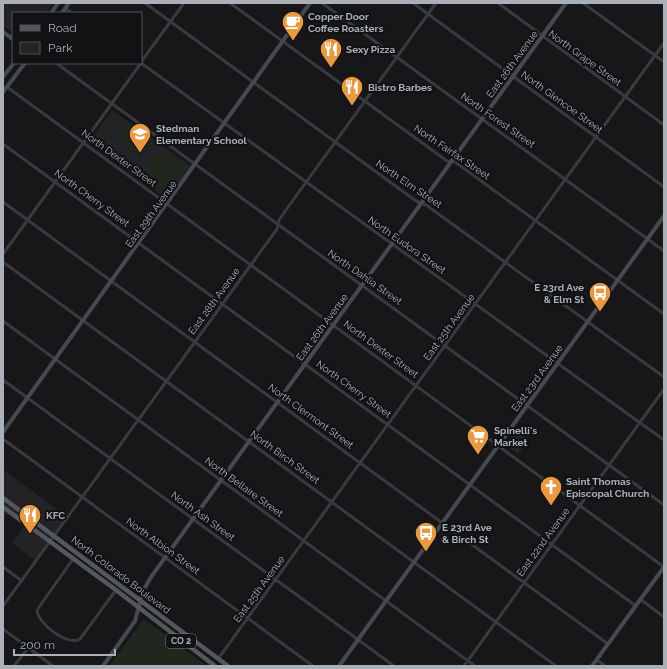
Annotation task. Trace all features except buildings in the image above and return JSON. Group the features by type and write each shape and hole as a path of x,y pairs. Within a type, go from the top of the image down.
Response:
{"main road":[{"name":"North Colorado Boulevard","path":"3,498 228,666"},
{"name":"North Colorado Boulevard","path":"3,508 116,590 215,666"}],"street":[{"path":"52,12 58,3"},
{"path":"63,12 69,3"},
{"name":"North Elm Street","path":"145,3 664,377"},
{"path":"142,62 184,3"},
{"name":"North Fairfax Street","path":"230,3 445,159 452,162 536,220 617,281 664,314"},
{"name":"East 29th Avenue","path":"3,432 196,165 224,123 310,3"},
{"name":"North Forest Street","path":"322,3 664,251"},
{"name":"North Glencoe Street","path":"413,3 513,77 597,136 664,187"},
{"name":"East 28th Avenue","path":"3,606 139,420 251,264 278,225 279,220 436,3"},
{"name":"North Grape Street","path":"498,3 664,125"},
{"name":"East 26th Avenue","path":"103,666 135,621 146,585 165,557 566,3"},
{"path":"583,3 664,62"},
{"path":"65,8 71,12"},
{"path":"3,32 12,38"},
{"name":"East 25th Avenue","path":"218,659 664,43"},
{"path":"3,77 13,64"},
{"path":"3,92 8,88 23,64"},
{"name":"North Dahlia Street","path":"57,64 664,505"},
{"path":"3,254 140,64"},
{"name":"North Eudora Street","path":"142,64 664,440"},
{"name":"North Dexter Street","path":"8,88 168,203 664,567"},
{"name":"North Cherry Street","path":"3,144 306,363 636,606"},
{"name":"North Clermont Street","path":"3,202 608,644"},
{"name":"East 23rd Avenue","path":"339,666 664,216"},
{"name":"North Birch Street","path":"3,262 167,380 556,666"},
{"name":"North Bellaire Street","path":"3,321 305,540 475,666"},
{"name":"North Ash Street","path":"3,380 394,666"},
{"name":"East 22nd Avenue","path":"464,666 664,389"},
{"name":"North Albion Street","path":"3,439 313,666"},
{"path":"73,559 37,610 40,621 65,640 73,642 80,639 116,590"},
{"path":"3,567 22,581"},
{"path":"592,666 664,567"},
{"path":"640,599 664,617"},
{"path":"3,629 53,666"},
{"path":"14,666 28,648"},
{"path":"597,660 605,666"}],"shaded area":[{"path":"3,3 53,3 47,12 12,12 12,32 3,26"},
{"name":"Stedman Elementary School","path":"112,110 191,166 167,199 89,142"},
{"path":"3,469 68,517 36,561 12,543 24,526 7,514 3,520"}],"green space":[{"path":"125,120 157,143 152,150 142,146 139,149 114,132"},
{"path":"165,152 187,165 187,168 175,187 160,191 157,189 155,177 146,170 150,159"},
{"path":"516,430 529,439 518,454 505,445"},
{"path":"144,619 207,666 109,666"}],"place":[{"name":"Copper Door Coffee Roasters","path":"293,42"},
{"name":"Sexy Pizza","path":"331,68"},
{"name":"Bistro Barbes","path":"352,106"},
{"name":"Stedman Elementary School","path":"140,154"},
{"name":"E 23rd Ave & Elm St","path":"600,312"},
{"name":"Spinelli's Market","path":"478,456"},
{"name":"Saint Thomas Episcopal Church","path":"551,506"},
{"name":"KFC","path":"30,534"},
{"name":"E 23rd Ave & Birch St","path":"426,552"}]}
